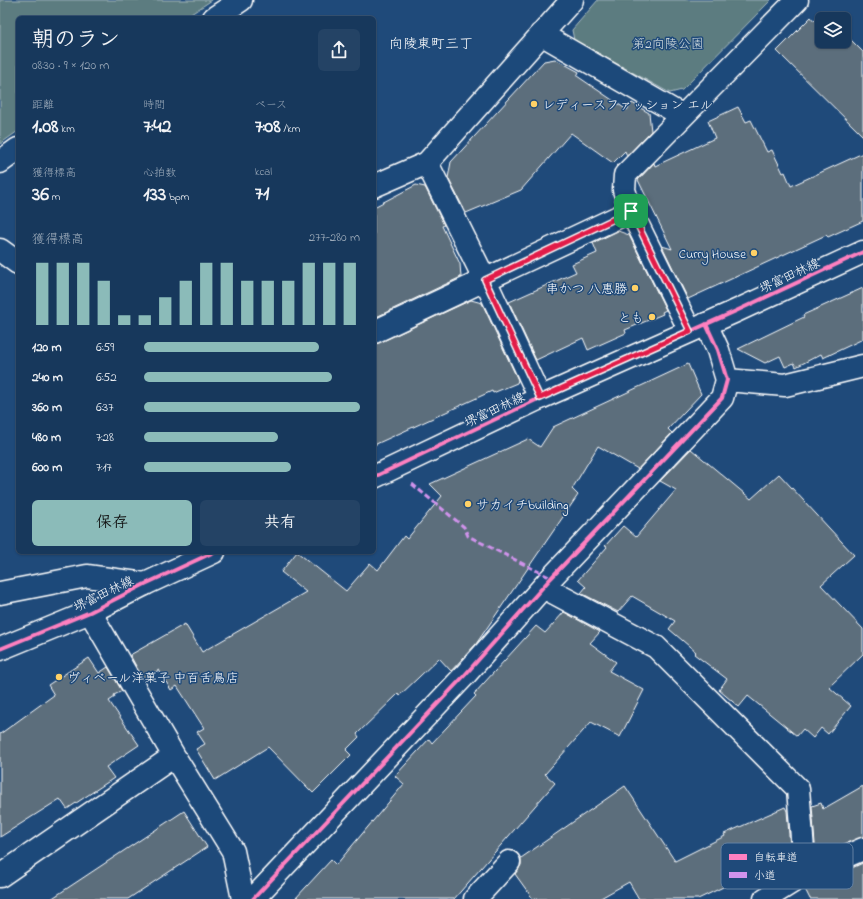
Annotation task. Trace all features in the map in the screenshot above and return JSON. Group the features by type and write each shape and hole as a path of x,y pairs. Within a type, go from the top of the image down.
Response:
{"street":[{"path":"217,16 241,0"},
{"path":"376,185 427,163 572,0"},
{"path":"253,899 464,676 543,587 722,398 727,380 718,350 698,327 631,211 624,190 625,175 797,0"},
{"path":"541,34 683,116"},
{"path":"0,162 16,150"},
{"path":"427,163 485,280 540,398"},
{"path":"376,331 631,211"},
{"path":"0,250 16,262"},
{"name":"堺富田林線","path":"376,476 540,398 863,252"},
{"path":"727,380 754,384 785,385 863,366"},
{"name":"堺富田林線","path":"0,649 90,612 145,584 210,554"},
{"path":"0,593 87,576 145,584"},
{"path":"543,587 656,647 798,789 802,843"},
{"path":"90,612 174,756 233,851 243,899"},
{"path":"0,876 174,756"},
{"path":"853,852 863,848"},
{"path":"475,899 509,862"},
{"path":"765,899 781,889"}],"green space":[{"path":"0,0 212,0 188,16 16,16 16,132 0,144"},
{"name":"第2向陵公園","path":"598,0 771,0 682,90 670,93 574,40 572,30"}],"building":[{"path":"811,17 814,21 815,20 815,48 851,48 851,40 863,52 863,136 777,51"},
{"path":"555,59 579,72 577,76 627,110 632,103 649,113 651,131 627,156 625,151 613,163 571,133 521,190 466,213 448,178 451,162 544,61"},
{"path":"738,107 746,122 751,120 767,152 772,150 783,173 785,172 791,186 863,153 863,221 828,237 826,235 688,299 662,246 672,249 638,180 654,163 655,166 715,138 708,121"},
{"path":"416,185 425,187 444,225 442,226 460,264 461,277 376,317 376,206"},
{"path":"618,231 629,235 666,310 662,312 663,314 625,330 626,333 588,350 583,338 536,360 509,302 576,272 572,264 597,253 593,243"},
{"path":"863,288 863,339 823,358 821,354 796,367 794,363 785,367 780,356 765,363 738,349 804,317 803,315"},
{"path":"471,300 482,303 518,380 517,383 493,393 492,391 376,444 376,344"},
{"path":"688,364 701,394 668,429 672,433 638,469 598,446 572,489 578,495 476,644 451,671 439,658 399,696 398,694 357,734 359,737 346,750 351,755 313,793 268,747 215,780 196,749 205,744 197,732 204,728 177,686 171,690 159,670 143,679 130,655 185,624 202,652 306,592 281,572 295,554 300,554 346,591 370,563 378,570 404,536 407,539 442,496 430,484 528,439 540,447 553,427"},
{"path":"691,449 751,499 779,474 854,555 821,585 863,629 863,654 829,687 851,706 828,734 821,728 813,738 803,729 797,736 748,696 739,707 719,690 727,679 694,654 696,652 669,629 675,621 632,596 618,612 581,593 586,587 578,580 623,526 636,537 676,490 660,481"},
{"path":"564,612 600,632 590,643 616,662 609,671 644,690 620,737 591,722 545,774 555,783 454,899 295,899 331,860 336,865 404,784 395,776 429,739 432,743 476,696 474,694 536,626 545,633"},
{"path":"89,658 99,673 108,667 122,691 114,695 115,697 109,701 139,745 106,767 114,778 67,809 60,799 0,837 0,734 54,695 48,685"},
{"path":"625,786 675,861 725,836 724,834 785,807 787,811 790,843 721,843 721,888 698,899 639,899 629,882 599,899 533,899 515,874 521,865 521,858"},
{"path":"863,786 863,837 848,843 815,843 812,806 821,803 823,809"},
{"path":"184,811 207,847 128,899 51,899"},
{"path":"863,863 863,899 810,899 805,889 853,889 853,867"}],"marked path":[{"path":"412,484 464,527 468,536 551,578"}],"cycle path":[{"path":"376,476 540,398 736,311 863,252"},
{"path":"253,899 464,676 551,578 722,398 727,380 718,350 706,324"},
{"path":"0,649 90,612 145,584 210,554"}],"place":[{"name":"レディースファッション エル","path":"534,104"},
{"name":"Curry House","path":"754,253"},
{"name":"串かつ 八惠勝","path":"635,288"},
{"name":"とも","path":"652,317"},
{"name":"サカイチbuilding","path":"468,504"},
{"name":"ヴィベール洋菓子 中百舌鳥店","path":"59,677"}],"district":[{"name":"向陵東町三丁","path":"431,43"}],"route":[{"path":"631,211 690,331 540,398 485,280 631,211"}]}
